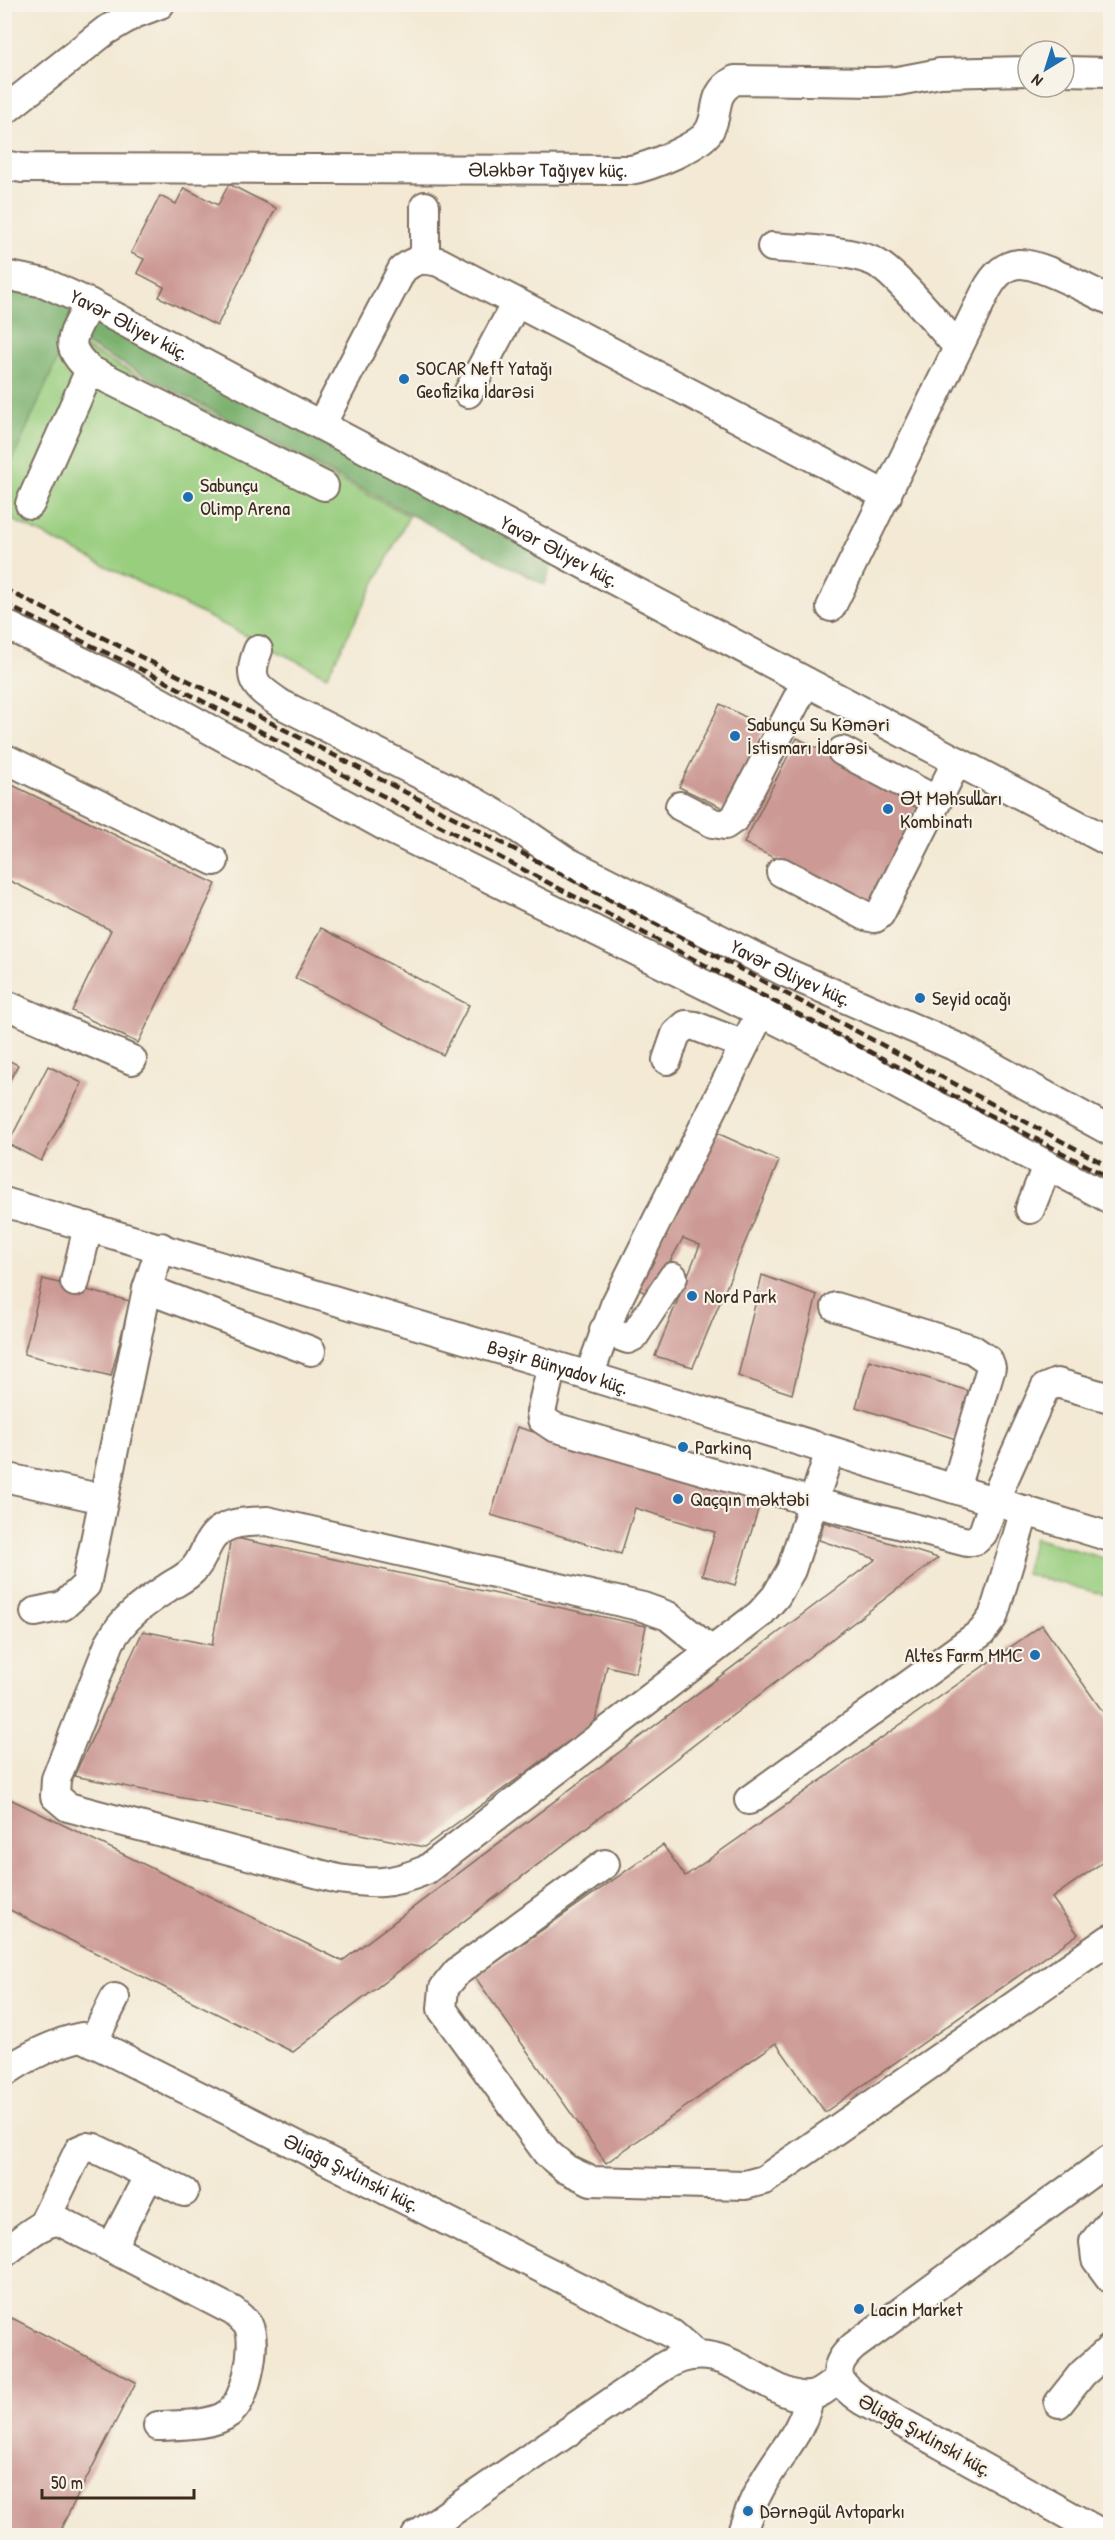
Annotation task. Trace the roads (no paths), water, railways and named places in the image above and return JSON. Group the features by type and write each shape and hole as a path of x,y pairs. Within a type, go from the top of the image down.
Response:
{"street":[{"path":"6,107 105,31 134,14 160,4"},
{"name":"Ələkbər Tağıyev küç.","path":"13,166 630,170 642,168 692,146 704,138 710,130 718,96 725,86 735,80 876,82 898,81 940,73 1016,71"},
{"path":"1076,71 1110,72"},
{"path":"425,206 425,258"},
{"path":"772,247 856,256 875,262 893,276 958,347"},
{"path":"321,425 402,270 413,261 425,258 439,262 887,495"},
{"path":"831,608 990,282 1007,267 1020,264 1039,268 1110,300"},
{"name":"Yavər Əliyev küç.","path":"4,275 45,283 89,303 1110,842"},
{"path":"89,303 71,342 71,349 90,370 324,486"},
{"path":"468,393 516,303"},
{"path":"30,504 90,370"},
{"path":"4,624 124,682 390,829 760,1012 1110,1199"},
{"name":"Yavər Əliyev küç.","path":"258,650 252,667 254,680 260,689 281,704 473,801 566,861 785,972 961,1049 1110,1131"},
{"path":"680,806 713,823 725,825 735,818 807,682"},
{"path":"842,751 937,801"},
{"path":"4,758 214,861"},
{"path":"781,872 866,916 875,918 880,914 957,761"},
{"path":"4,1004 132,1060"},
{"path":"589,1376 604,1330 760,1012"},
{"path":"667,1060 676,1034 686,1025 695,1026 744,1045"},
{"path":"1030,1209 1047,1166"},
{"name":"Bəşir Bünyadov küç.","path":"4,1202 589,1376 1110,1537"},
{"path":"75,1282 88,1226"},
{"path":"35,1612 63,1606 86,1585 147,1289 161,1247"},
{"path":"604,1330 628,1339 634,1336 673,1276"},
{"path":"147,1289 311,1351"},
{"path":"836,1307 972,1349 987,1360 992,1368 955,1490"},
{"path":"552,1365 541,1412 546,1423 813,1502 967,1542 976,1540 983,1533 994,1501 1045,1388 1057,1383 1110,1398"},
{"path":"711,1652 668,1616 642,1606 267,1521 237,1523 222,1529 209,1539 203,1556 193,1571 140,1606 120,1624 110,1642 56,1779 55,1796 68,1808 338,1879 375,1884 402,1880 426,1870 711,1652 760,1614 776,1596 791,1570 830,1451"},
{"path":"4,1477 103,1499"},
{"path":"749,1800 982,1632 993,1617 1025,1510"},
{"path":"605,1864 458,1972 444,1988 442,2009 547,2153 566,2169 591,2181 745,2185 764,2180 1110,1939"},
{"path":"93,2042 115,1998"},
{"name":"Əliağa Şıxlinski küç.","path":"7,2066 69,2039 82,2037 672,2334 695,2354"},
{"path":"42,2226 79,2150 86,2147 94,2148 184,2192"},
{"name":"Əliağa Şıxlinski küç.","path":"1106,2535 863,2401 845,2388 839,2379 841,2361 854,2346 1110,2159"},
{"path":"111,2248 149,2175"},
{"path":"4,2253 42,2226 59,2221 232,2311 245,2321 250,2329 253,2346 240,2401 229,2414 202,2423 158,2426"},
{"path":"1110,2222 1094,2242 1096,2259 1110,2278"},
{"path":"1059,2403 1082,2374 1110,2349"},
{"path":"416,2535 664,2366 685,2355 711,2355 793,2395 809,2396 839,2379"},
{"path":"741,2535 761,2486 808,2409 809,2396"}],"railway":[{"path":"4,589 422,801 1110,1167"},
{"path":"4,604 153,675 1110,1178"}],"place":[{"name":"SOCAR Neft Yatağı Geofizika İdarəsi","path":"404,379"},
{"name":"Sabunçu Olimp Arena","path":"188,497"},
{"name":"Sabunçu Su Kəməri İstismarı İdarəsi","path":"735,736"},
{"name":"Ət Məhsulları Kombinatı","path":"888,809"},
{"name":"Seyid ocağı","path":"920,998"},
{"name":"Nord Park","path":"692,1296"},
{"name":"Parkinq","path":"683,1447"},
{"name":"Qaçqın məktəbi","path":"678,1499"},
{"name":"Altes Farm MMC","path":"1035,1655"},
{"name":"Lacin Market","path":"859,2309"},
{"name":"Dərnəgül Avtoparkı","path":"748,2511"}]}
